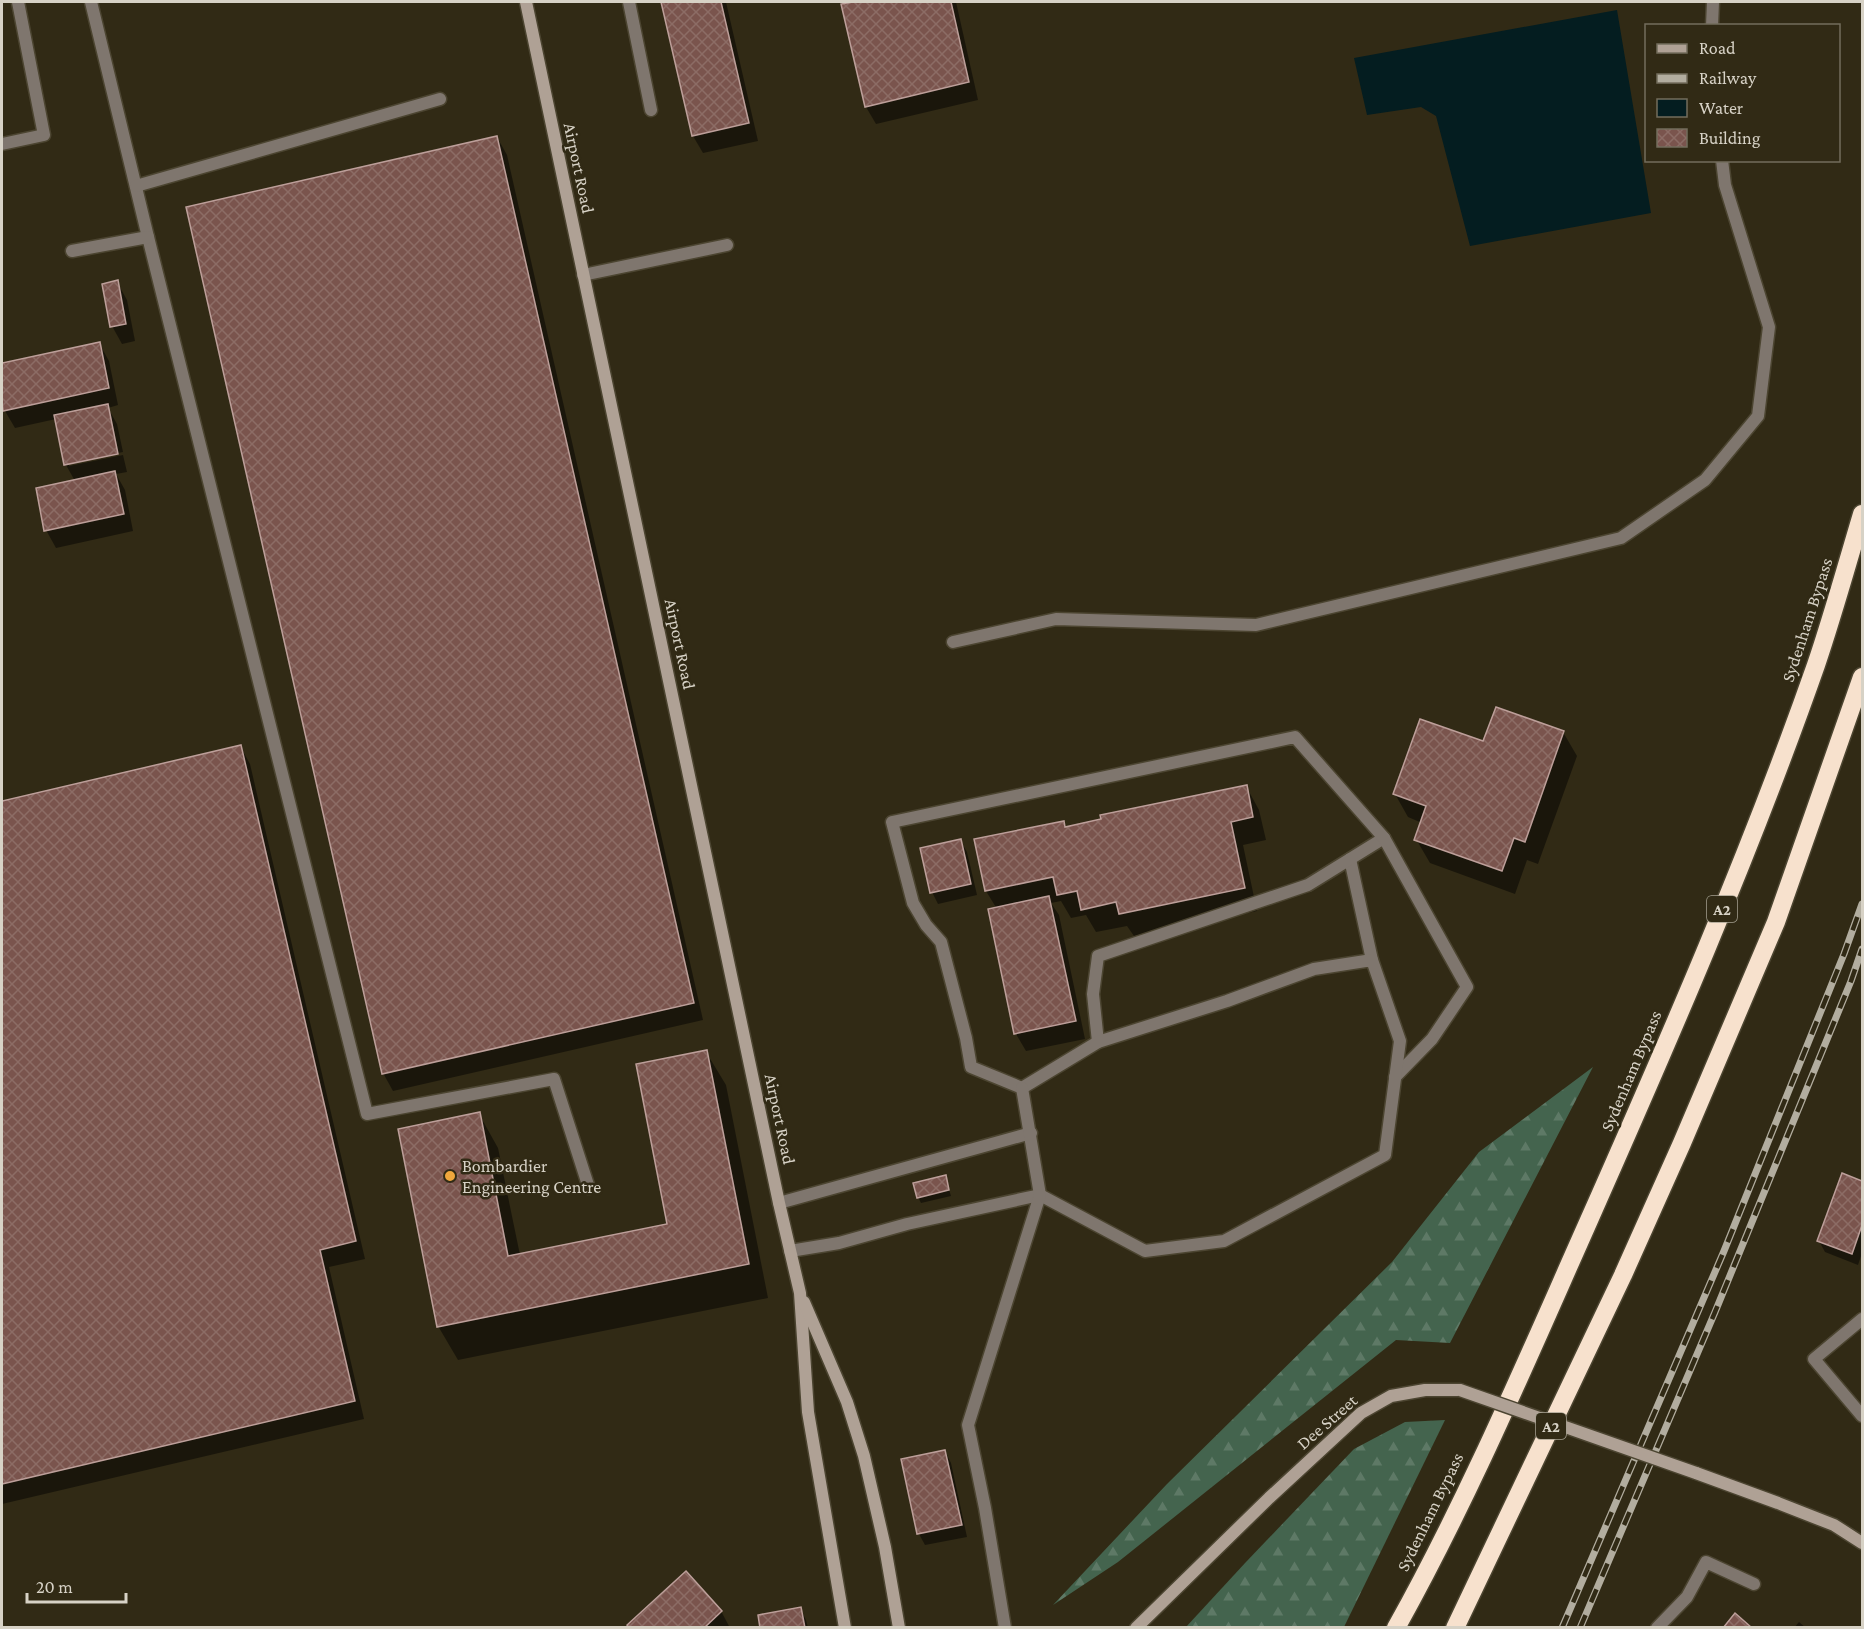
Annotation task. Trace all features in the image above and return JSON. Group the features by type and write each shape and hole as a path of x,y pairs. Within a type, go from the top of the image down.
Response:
{"highway":[{"name":"Sydenham Bypass","path":"1396,1628 1452,1518 1519,1377 1625,1137 1742,862 1816,663 1863,514"},
{"name":"A2","path":"1455,1628 1612,1297 1682,1143 1776,922 1863,678"}],"street":[{"path":"2,144 44,135 18,2"},
{"path":"91,2 367,1114 554,1079 589,1188"},
{"name":"Airport Road","path":"526,2 779,1203 800,1293 808,1412 845,1628"},
{"path":"629,2 651,110"},
{"path":"1712,24 1713,2"},
{"path":"136,186 440,99"},
{"path":"953,642 1056,619 1256,625 1621,538 1705,480 1758,416 1769,327 1725,185 1722,162"},
{"path":"72,251 148,237"},
{"path":"584,275 727,245"},
{"path":"1022,1088 972,1068 940,942 926,926 913,903 892,822 1295,737 1384,838 1467,987 1432,1039 1395,1077"},
{"path":"1098,1042 1093,994 1098,956 1308,885 1384,838"},
{"path":"790,1251 839,1243 907,1224 1040,1195 1145,1251 1224,1241 1384,1155 1400,1041 1372,960 1350,859"},
{"path":"1022,1088 1098,1042 1227,1001 1314,969 1372,960"},
{"path":"1005,1628 985,1508 968,1425 1040,1195 1022,1088"},
{"path":"779,1203 1030,1133"},
{"name":"Airport Road","path":"800,1293 847,1402 864,1456 885,1547 899,1628"},
{"path":"1863,1319 1814,1359 1863,1416"},
{"name":"Dee Street","path":"1137,1628 1149,1613 1361,1413 1391,1396 1425,1389 1460,1390 1696,1473 1824,1521 1863,1543"},
{"path":"1657,1628 1687,1597 1706,1562 1754,1584"}],"green space":[{"path":"1593,1067 1450,1343 1396,1340 1118,1562 1053,1605 1167,1484 1392,1262 1479,1152"},
{"path":"1445,1420 1344,1627 1186,1627 1354,1449 1405,1422"}],"water":[{"path":"1617,10 1651,213 1470,246 1436,116 1421,107 1367,115 1354,58"}],"building":[{"path":"661,2 721,2 749,123 692,136"},
{"path":"951,2 969,82 865,107 841,4"},
{"path":"497,136 694,1003 382,1074 186,207"},
{"path":"118,280 126,324 110,327 102,284"},
{"path":"100,342 109,388 3,411 2,363"},
{"path":"108,404 118,454 64,465 54,415"},
{"path":"115,471 124,514 44,531 36,488"},
{"path":"1496,707 1564,731 1525,842 1514,838 1502,871 1414,840 1426,806 1393,794 1420,719 1483,741"},
{"path":"241,745 356,1241 320,1250 355,1401 2,1484 2,801"},
{"path":"1247,785 1253,817 1231,822 1245,888 1119,914 1116,902 1081,910 1077,891 1057,895 1053,877 985,891 974,839 1064,821 1065,827 1101,819 1100,815"},
{"path":"961,839 971,884 930,893 920,848"},
{"path":"1049,896 1076,1021 1014,1034 988,909"},
{"name":"Bombardier Engineering Centre","path":"707,1050 749,1264 437,1327 398,1129 480,1112 508,1256 667,1224 636,1064"},
{"path":"1842,1173 1862,1181 1862,1225 1852,1254 1817,1241"},
{"path":"946,1175 949,1190 917,1198 913,1183"},
{"path":"945,1450 962,1525 917,1534 901,1459"},
{"path":"686,1571 722,1611 704,1628 629,1628 627,1625"},
{"path":"801,1607 805,1628 760,1628 758,1615"},
{"path":"1735,1613 1752,1628 1723,1628"}],"railway":[{"path":"1562,1628 1724,1251 1862,904"},
{"path":"1580,1628 1715,1312 1851,981 1862,949"}],"place":[{"name":"Bombardier Engineering Centre","path":"450,1176"}]}
